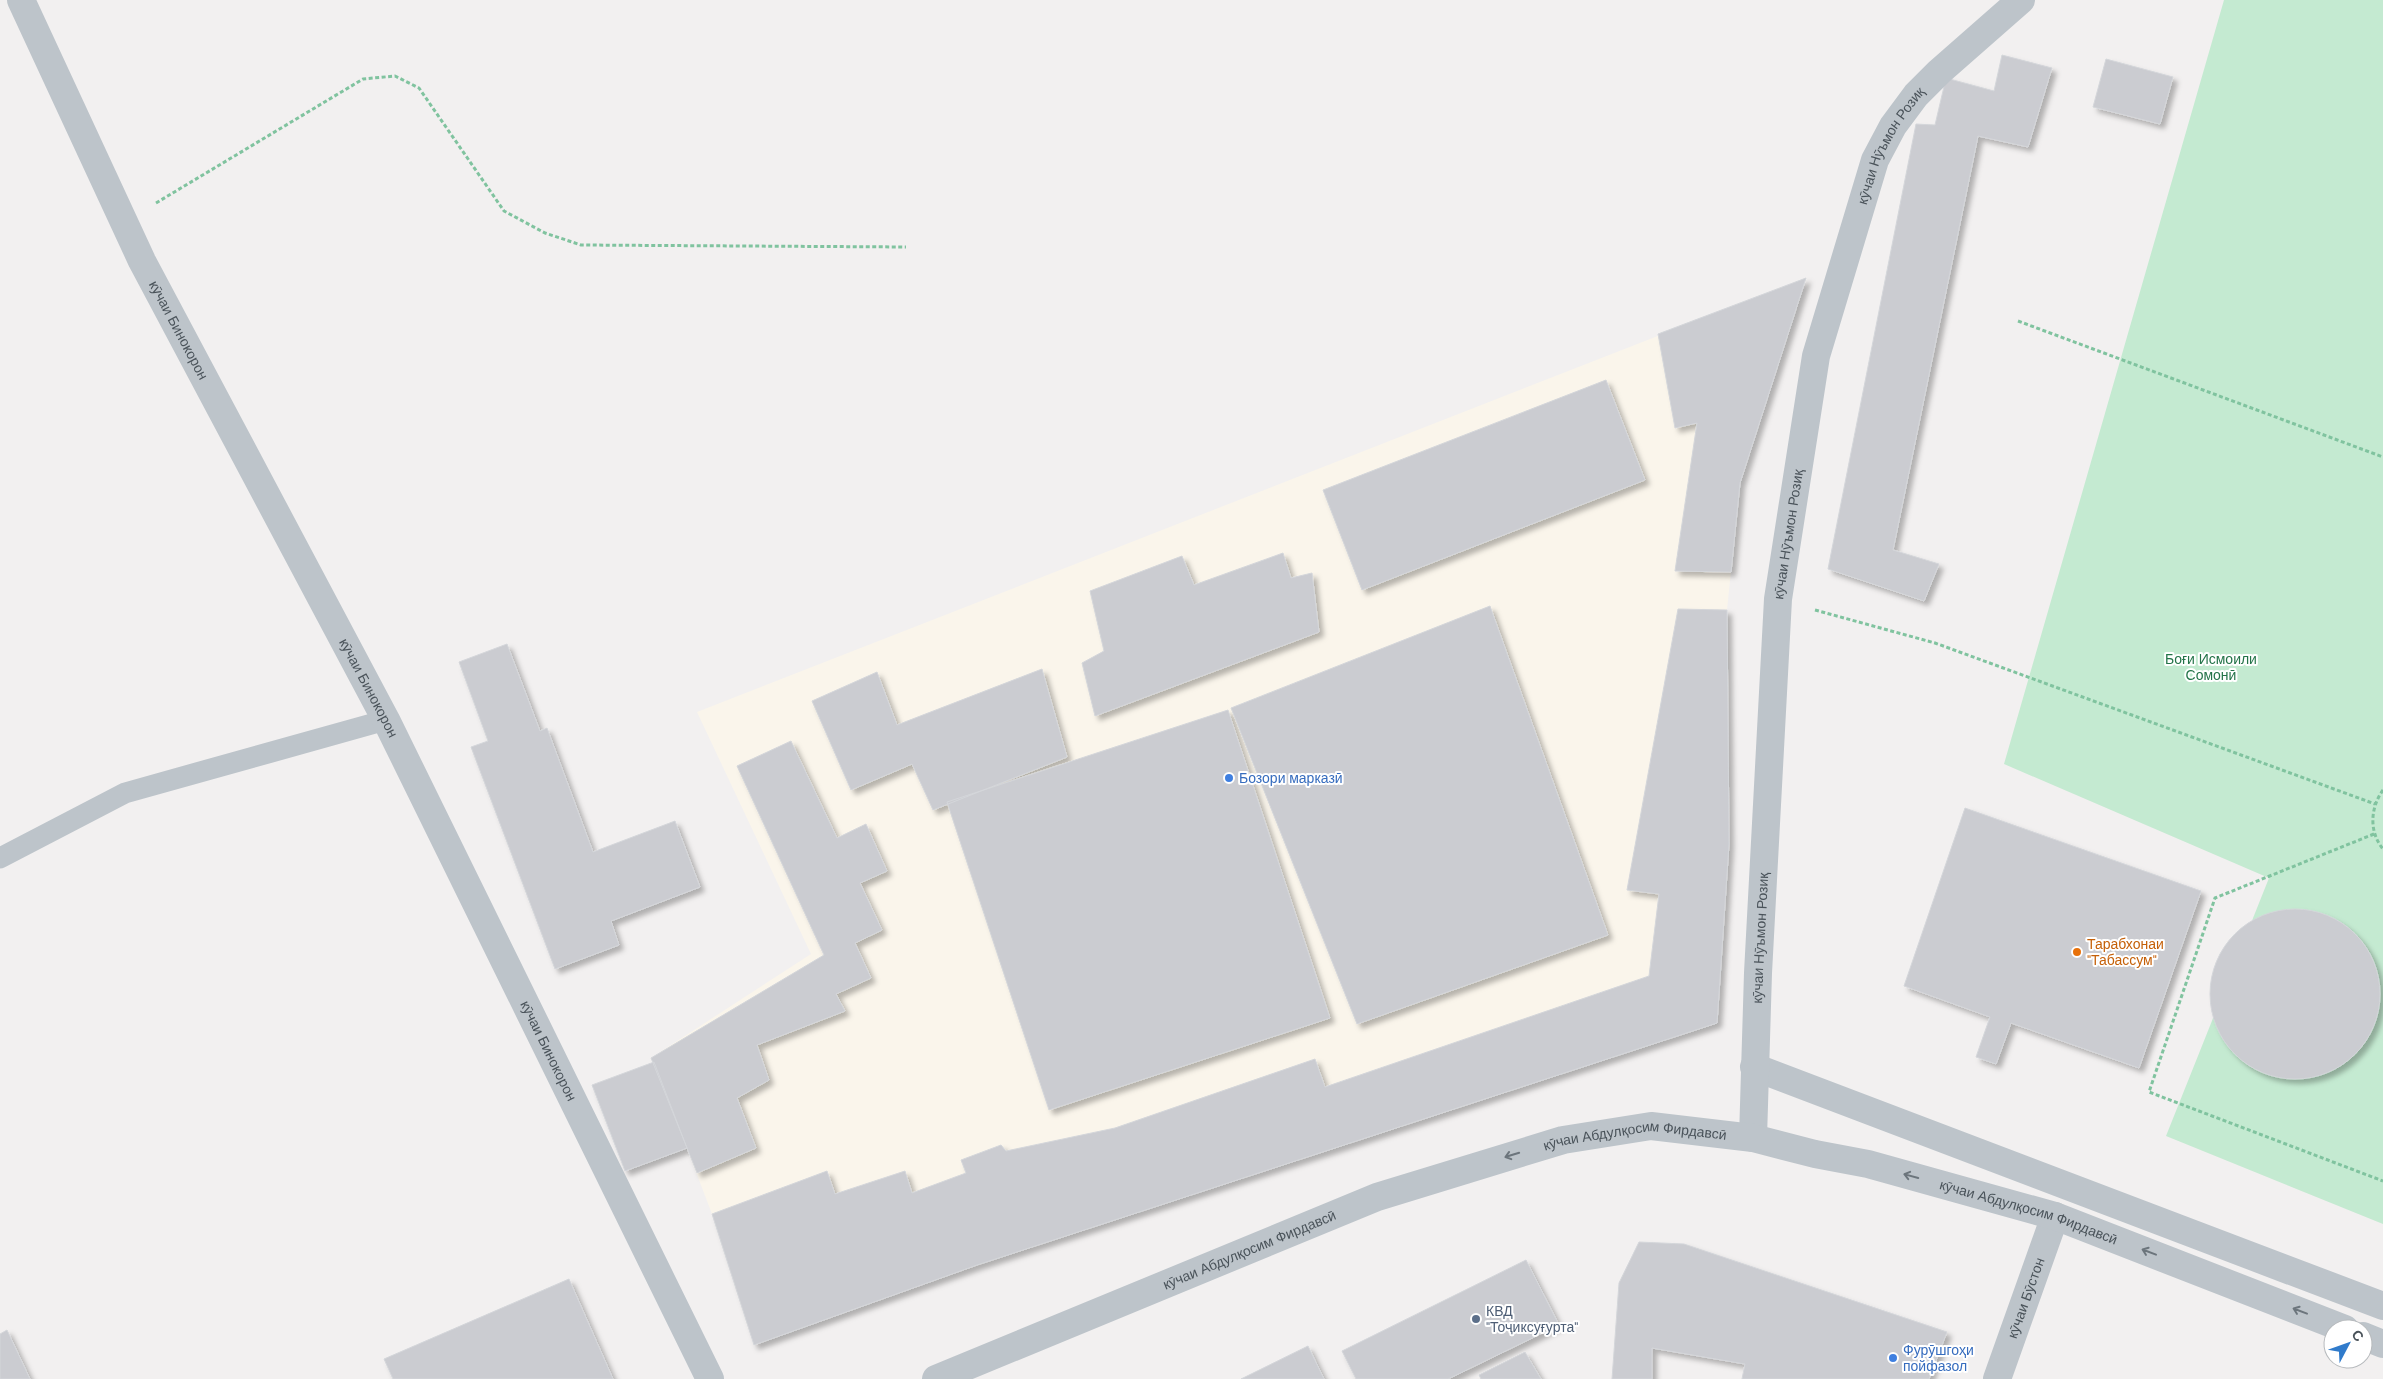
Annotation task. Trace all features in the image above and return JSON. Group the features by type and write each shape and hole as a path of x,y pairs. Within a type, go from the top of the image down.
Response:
{"street":[{"name":"кӯчаи Бинокорон","path":"21,0 123,223 386,720 710,1379"},
{"name":"кӯчаи Нӯъмон Розиқ","path":"1752,1138 1778,599 1816,356 1875,160 1893,126 1916,95 2021,0"},
{"path":"1754,1067 2383,1306"},
{"name":"кӯчаи Абдулқосим Фирдавсӣ","path":"936,1379 1377,1197 1563,1140 1651,1126 1752,1138 1815,1154 1868,1164 2055,1216 2323,1320"},
{"name":"кӯчаи Бӯстон","path":"1997,1379 2055,1216"}],"lane":[{"path":"0,858 125,793 386,720"}],"path":[{"path":"123,223 363,79 395,76 419,88 504,211 545,233 581,245 906,247"},
{"path":"2018,321 2383,457"},
{"path":"1778,599 1935,643 2375,804"},
{"path":"2383,790 2375,804 2372,819 2374,834 2383,849"},
{"path":"2374,834 2215,898 2149,1092 2383,1181"}],"shaded area":[{"name":"Бозори марказӣ","path":"1806,278 1740,483 1727,610 1729,844 1717,1023 977,1265 754,1345 712,1214 651,1058 811,954 697,712"}],"green space":[{"name":"Боғи Исмоили Сомонӣ","path":"2224,0 2383,0 2383,1224 2166,1136 2269,878 2004,764"}],"building":[{"path":"2002,55 2052,68 2028,147 1978,136 1893,550 1939,564 1924,601 1828,569 1916,124 1935,125 1946,78 1994,91"},
{"path":"2106,59 2173,77 2160,124 2093,107"},
{"path":"1806,278 1740,483 1731,572 1675,571 1697,423 1675,428 1658,334"},
{"path":"1606,380 1645,480 1362,590 1323,490"},
{"path":"1283,553 1291,578 1312,573 1319,632 1095,716 1082,663 1104,651 1090,591 1182,556 1194,585"},
{"path":"1490,606 1608,935 1357,1024 1231,708"},
{"path":"1678,609 1727,610 1729,844 1717,1023 977,1265 754,1345 712,1214 827,1171 835,1194 905,1171 912,1193 966,1173 961,1160 1001,1145 1006,1151 1115,1128 1315,1059 1325,1087 1649,976 1659,894 1627,890"},
{"path":"507,644 540,731 547,728 593,852 675,821 700,887 611,921 619,945 555,969 471,747 488,741 459,662"},
{"path":"1042,669 1067,757 933,810 912,764 851,790 812,701 877,672 897,725"},
{"path":"1228,710 1330,1018 1049,1110 947,802"},
{"path":"791,741 837,838 866,824 887,871 860,883 882,930 855,943 871,978 836,994 845,1011 757,1045 769,1080 737,1098 756,1148 697,1173 651,1058 824,955 737,766"},
{"path":"1965,808 2201,891 2139,1068 2011,1023 1996,1064 1976,1057 1990,1017 1904,986"},
{"path":"2295,909 2320,913 2335,919 2349,928 2361,940 2370,954 2376,969 2380,994 2376,1019 2370,1034 2361,1048 2349,1060 2335,1069 2320,1075 2295,1079 2270,1075 2255,1069 2241,1060 2229,1048 2220,1034 2214,1019 2210,994 2214,969 2220,954 2229,940 2241,928 2255,919 2270,913"},
{"path":"654,1062 687,1148 625,1171 592,1085"},
{"path":"1639,1242 1684,1244 1947,1332 1929,1379 1742,1379 1745,1364 1652,1348 1652,1379 1612,1379 1619,1283"},
{"path":"1526,1260 1559,1325 1448,1379 1356,1379 1342,1351"},
{"path":"569,1279 613,1379 393,1379 384,1359"},
{"path":"7,1330 30,1379 0,1379 0,1334"},
{"path":"1308,1346 1324,1379 1241,1379"},
{"path":"1525,1352 1541,1379 1481,1379 1479,1375"}],"place":[{"name":"Бозори марказӣ","path":"1229,778"},
{"name":"Тарабхонаи \"Табассум\"","path":"2077,952"},
{"name":"КВД \"Тоҷиксуғурта\"","path":"1476,1319"},
{"name":"Фурӯшгоҳи пойфазол","path":"1893,1358"}]}
